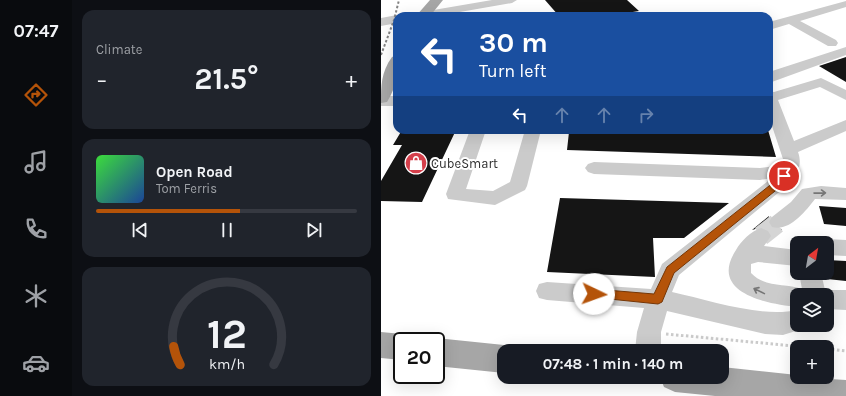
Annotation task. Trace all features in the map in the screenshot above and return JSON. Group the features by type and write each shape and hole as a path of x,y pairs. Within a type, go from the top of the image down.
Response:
{"main road":[{"path":"425,12 437,0"},
{"path":"381,98 393,70"},
{"path":"381,345 393,346"},
{"path":"445,353 497,358"},
{"path":"729,383 846,395"}],"lane":[{"path":"444,12 512,0"},
{"path":"773,25 846,4"},
{"path":"381,22 393,20"},
{"path":"790,20 832,43"},
{"path":"773,76 846,51"},
{"path":"773,91 821,82 846,96"},
{"path":"381,101 393,102"},
{"path":"649,342 658,299 670,270 777,184 790,159 773,105"},
{"path":"594,168 760,174 790,159 846,124"},
{"path":"477,134 455,194 495,198 518,186 532,134"},
{"path":"779,222 798,207 809,194 821,192 846,194"},
{"path":"761,236 743,257 739,265 740,274 747,284 760,292 790,297"},
{"path":"834,247 846,248"},
{"path":"743,257 758,254 790,257"},
{"path":"547,291 658,299 765,323 783,324 790,322"},
{"path":"834,299 846,300"}],"path":[{"path":"649,342 790,347"},
{"path":"834,350 846,351"}],"building":[{"path":"545,0 627,0 639,11 633,12 556,12"},
{"path":"846,57 846,82 819,66"},
{"name":"CubeSmart","path":"400,134 454,134 422,202 381,201 381,181 402,145 393,145"},
{"path":"569,134 769,134 776,157 567,150"},
{"path":"560,198 729,203 684,238 653,238 655,277 547,272"},
{"path":"819,206 846,208 846,226 824,224"},
{"path":"769,216 768,223 771,228 782,229 772,237 769,230 762,227 752,230"},
{"path":"834,260 846,261 846,281 834,280"}],"tunnel":[{"path":"761,236 779,222"}],"railway":[{"path":"396,12 399,0"},
{"path":"381,55 393,23"}],"place":[{"name":"CubeSmart","path":"416,163"}],"route":[{"path":"594,294 641,296 658,299 670,270 777,184 784,176"}]}
